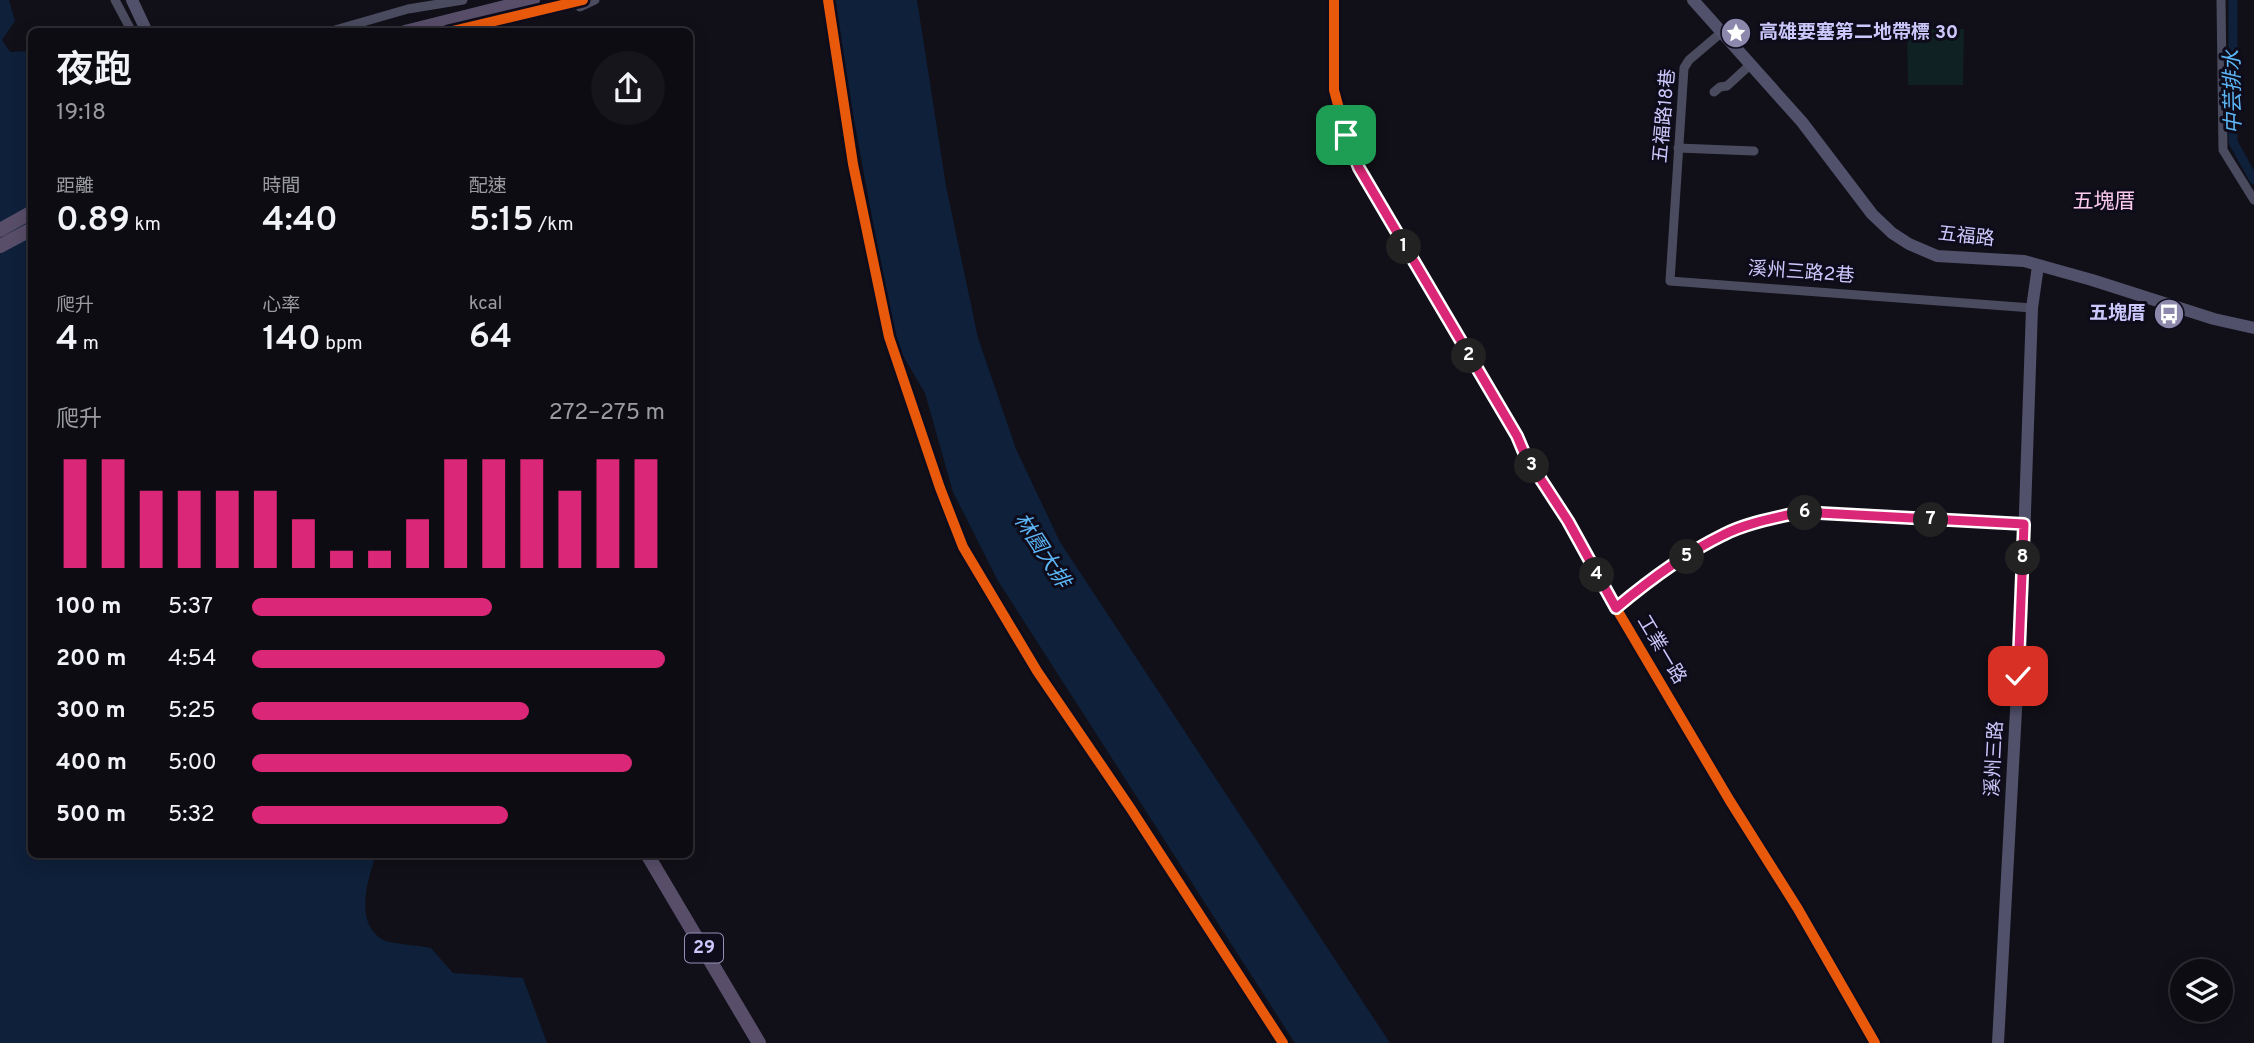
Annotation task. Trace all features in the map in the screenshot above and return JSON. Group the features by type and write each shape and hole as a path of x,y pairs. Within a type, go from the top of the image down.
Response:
{"main road":[{"path":"424,28 531,6 583,0"},
{"path":"461,28 531,6"},
{"path":"0,230 28,214"},
{"path":"0,246 28,231"},
{"name":"29","path":"649,858 759,1043"}],"street":[{"path":"115,0 130,28"},
{"path":"132,0 145,28"},
{"path":"342,28 408,9 463,0"},
{"path":"494,28 575,9 595,0"},
{"path":"828,0 853,164 889,337 963,547 1037,671 1124,798 1283,1043"},
{"name":"工業一路","path":"1334,0 1334,90 1346,135 1359,168 1517,436 1525,455 1568,521 1616,608 1730,801 1798,909 1875,1043"},
{"name":"五福路","path":"1693,0 1802,122 1872,214 1892,233 1909,244 1937,256 2024,261 2214,319 2254,328"},
{"path":"2221,0 2223,150 2254,200"},
{"name":"五福路18巷","path":"1677,178 1684,68 1689,60 1722,32"},
{"path":"1714,92 1727,86 1751,64"},
{"path":"1678,148 1754,151"},
{"name":"溪州三路2巷","path":"1677,178 1670,281 2032,309"},
{"name":"溪州三路","path":"1998,1043 2011,828 2032,363 2032,309 2038,266"},
{"path":"1616,608 1650,579 1724,534 1801,512 2024,524"}],"shaded area":[{"path":"1907,29 1964,29 1963,85 1908,85"}],"water":[{"path":"0,0 9,0 15,21 2,40 10,52 28,51 28,858 375,858 365,900 368,923 374,932 386,941 431,948 453,973 523,978 547,1043 0,1043"},
{"name":"林園大排","path":"832,0 917,0 946,186 978,338 1016,449 1060,542 1390,1043 1295,1043 998,581 953,492 925,393 895,342"}],"waterway":[{"name":"中芸排水","path":"2233,0 2233,142 2254,180"}],"cycle path":[{"path":"465,28 583,0"},
{"path":"828,0 853,164 889,337 963,547 1037,671 1131,809 1283,1043"},
{"path":"1334,0 1334,90 1346,135 1359,168 1517,436 1525,455 1568,521 1616,608 1730,801 1798,909 1875,1043"}],"place":[{"name":"高雄要塞第二地帶標 30","path":"1736,33"},
{"name":"五塊厝","path":"2169,314"}],"district":[{"name":"五塊厝","path":"2104,202"}],"route":[{"path":"1346,135 1359,168 1517,436 1525,455 1568,521 1616,608 1650,579 1724,534 1801,512 2024,524 2018,676"}]}
